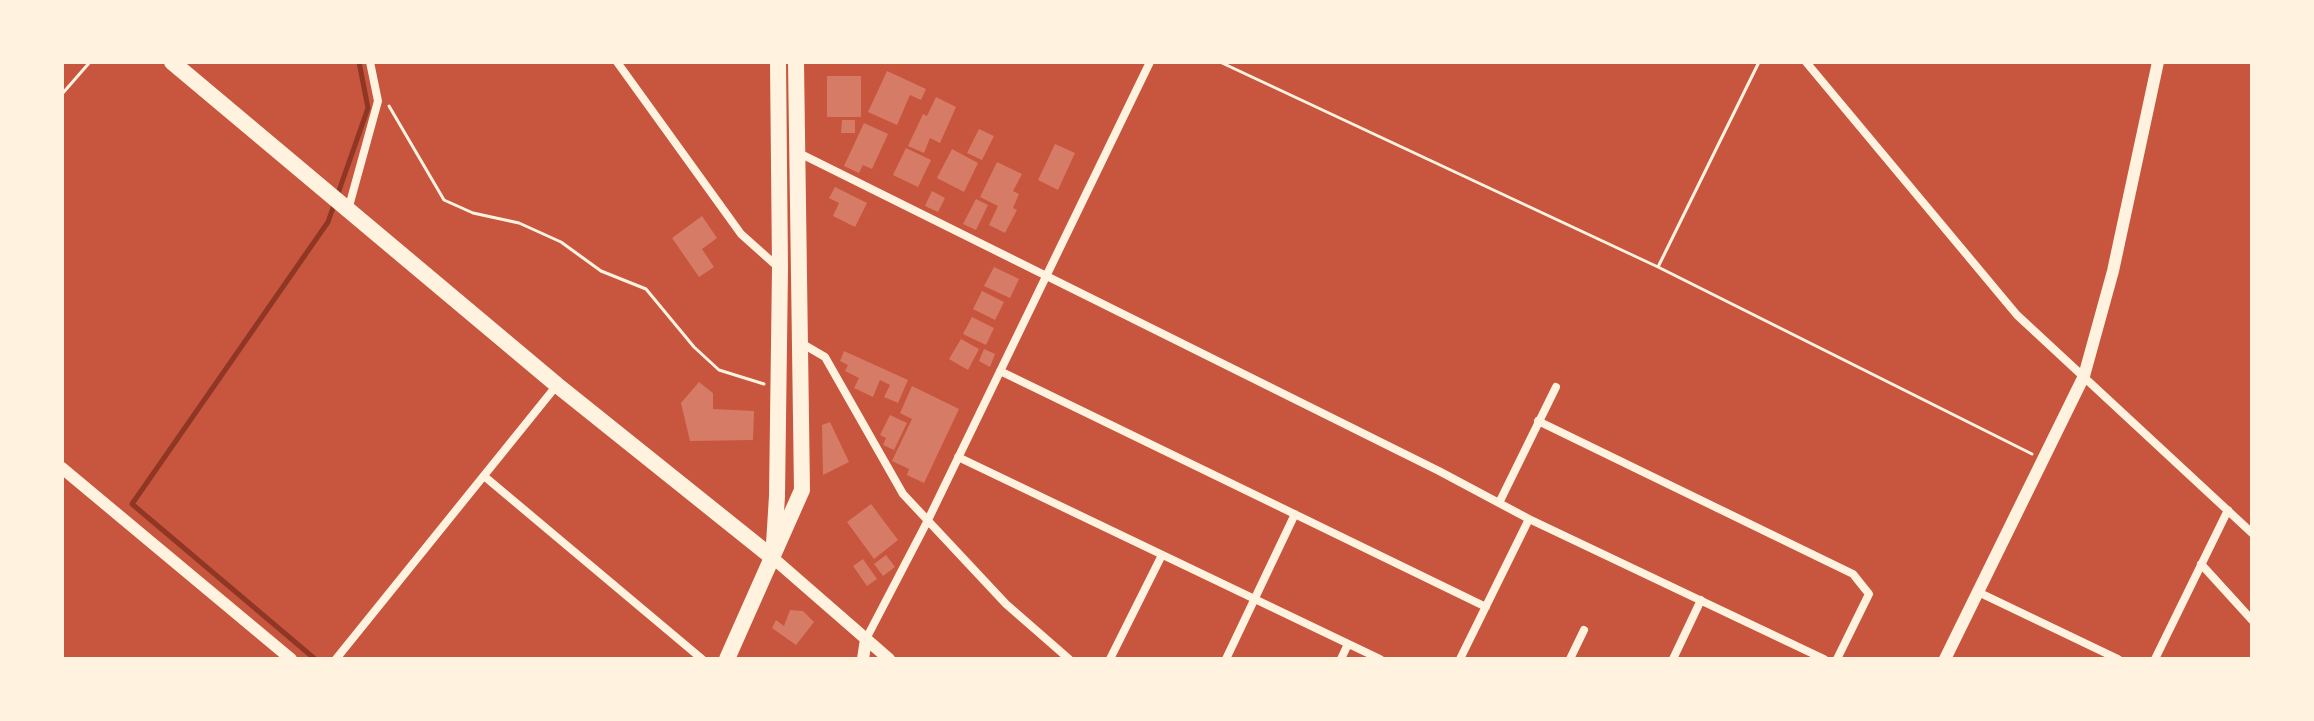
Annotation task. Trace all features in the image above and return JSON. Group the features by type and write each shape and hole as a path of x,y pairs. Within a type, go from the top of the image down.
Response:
{"main road":[{"path":"172,62 557,385 773,558"},
{"path":"773,558 779,388 778,62"},
{"path":"727,659 802,490 796,62"}],"street":[{"path":"348,210 378,101 370,62"},
{"path":"617,62 741,234 780,268"},
{"path":"863,659 866,639 927,522 1150,62"},
{"path":"1806,62 2017,315 2252,533"},
{"path":"1945,659 2084,376 2113,271 2158,62"},
{"path":"798,153 1529,519 1824,659"},
{"path":"801,343 825,357 903,494 1006,604 1069,659"},
{"path":"1000,371 1486,607"},
{"path":"336,659 557,385"},
{"path":"1499,503 1556,387"},
{"path":"1538,421 1853,574 1869,594 1837,659"},
{"path":"958,457 1380,659"},
{"path":"62,468 291,659"},
{"path":"484,476 702,659"},
{"path":"2155,659 2228,510"},
{"path":"1226,659 1295,514"},
{"path":"1460,659 1529,519"},
{"path":"1110,659 1162,555"},
{"path":"773,558 889,659"},
{"path":"2201,564 2252,620"},
{"path":"1978,592 2118,659"},
{"path":"1673,659 1701,600"},
{"path":"1570,659 1584,630"},
{"path":"1341,659 1348,644"}],"path":[{"path":"62,94 90,62"},
{"path":"1220,62 1658,267 2043,460"},
{"path":"1658,267 1759,62"},
{"path":"375,81 444,200 473,213 519,223 561,242 601,271 646,289 694,347 719,370 779,388"}],"building":[{"path":"887,71 926,89 921,100 910,95 897,125 868,112"},
{"path":"827,76 861,76 861,117 827,117"},
{"path":"936,97 956,107 940,143 930,138 924,153 908,146 923,114 927,116"},
{"path":"842,120 855,120 855,133 841,133"},
{"path":"864,123 888,134 872,169 863,165 859,173 844,166"},
{"path":"979,129 994,136 982,160 967,153"},
{"path":"1055,144 1075,153 1058,190 1038,180"},
{"path":"906,148 931,160 918,187 893,175"},
{"path":"952,149 978,163 964,192 937,178"},
{"path":"997,162 1022,174 1013,191 1019,194 1013,208 1017,210 1005,233 989,225 998,206 980,197"},
{"path":"835,187 867,203 855,227 833,216 839,203 829,198"},
{"path":"932,191 945,198 938,212 925,206"},
{"path":"976,199 988,205 976,230 963,224"},
{"path":"702,216 717,238 702,249 714,267 699,277 672,238"},
{"path":"994,267 1019,279 1010,298 984,286"},
{"path":"982,291 1004,302 995,320 973,309"},
{"path":"972,317 994,328 986,345 963,334"},
{"path":"961,339 979,349 968,370 949,359"},
{"path":"984,349 995,354 990,367 979,361"},
{"path":"844,351 908,380 898,403 884,397 890,385 880,380 873,397 854,388 859,378 845,371 848,365 840,361"},
{"path":"699,382 713,393 713,409 754,411 753,440 690,441 681,403"},
{"path":"912,386 959,409 924,483 907,475 909,469 892,461 912,419 900,413"},
{"path":"890,415 907,423 894,450 883,445 886,438 880,435"},
{"path":"830,422 849,462 823,475 822,425"},
{"path":"871,504 898,540 874,559 847,522"},
{"path":"886,555 895,567 883,576 874,564"},
{"path":"863,559 877,579 867,586 853,566"},
{"path":"790,610 803,611 814,622 796,645 772,628 776,620 784,626"}],"waterway":[{"path":"315,659 132,504 328,222 368,108 359,62"}]}
